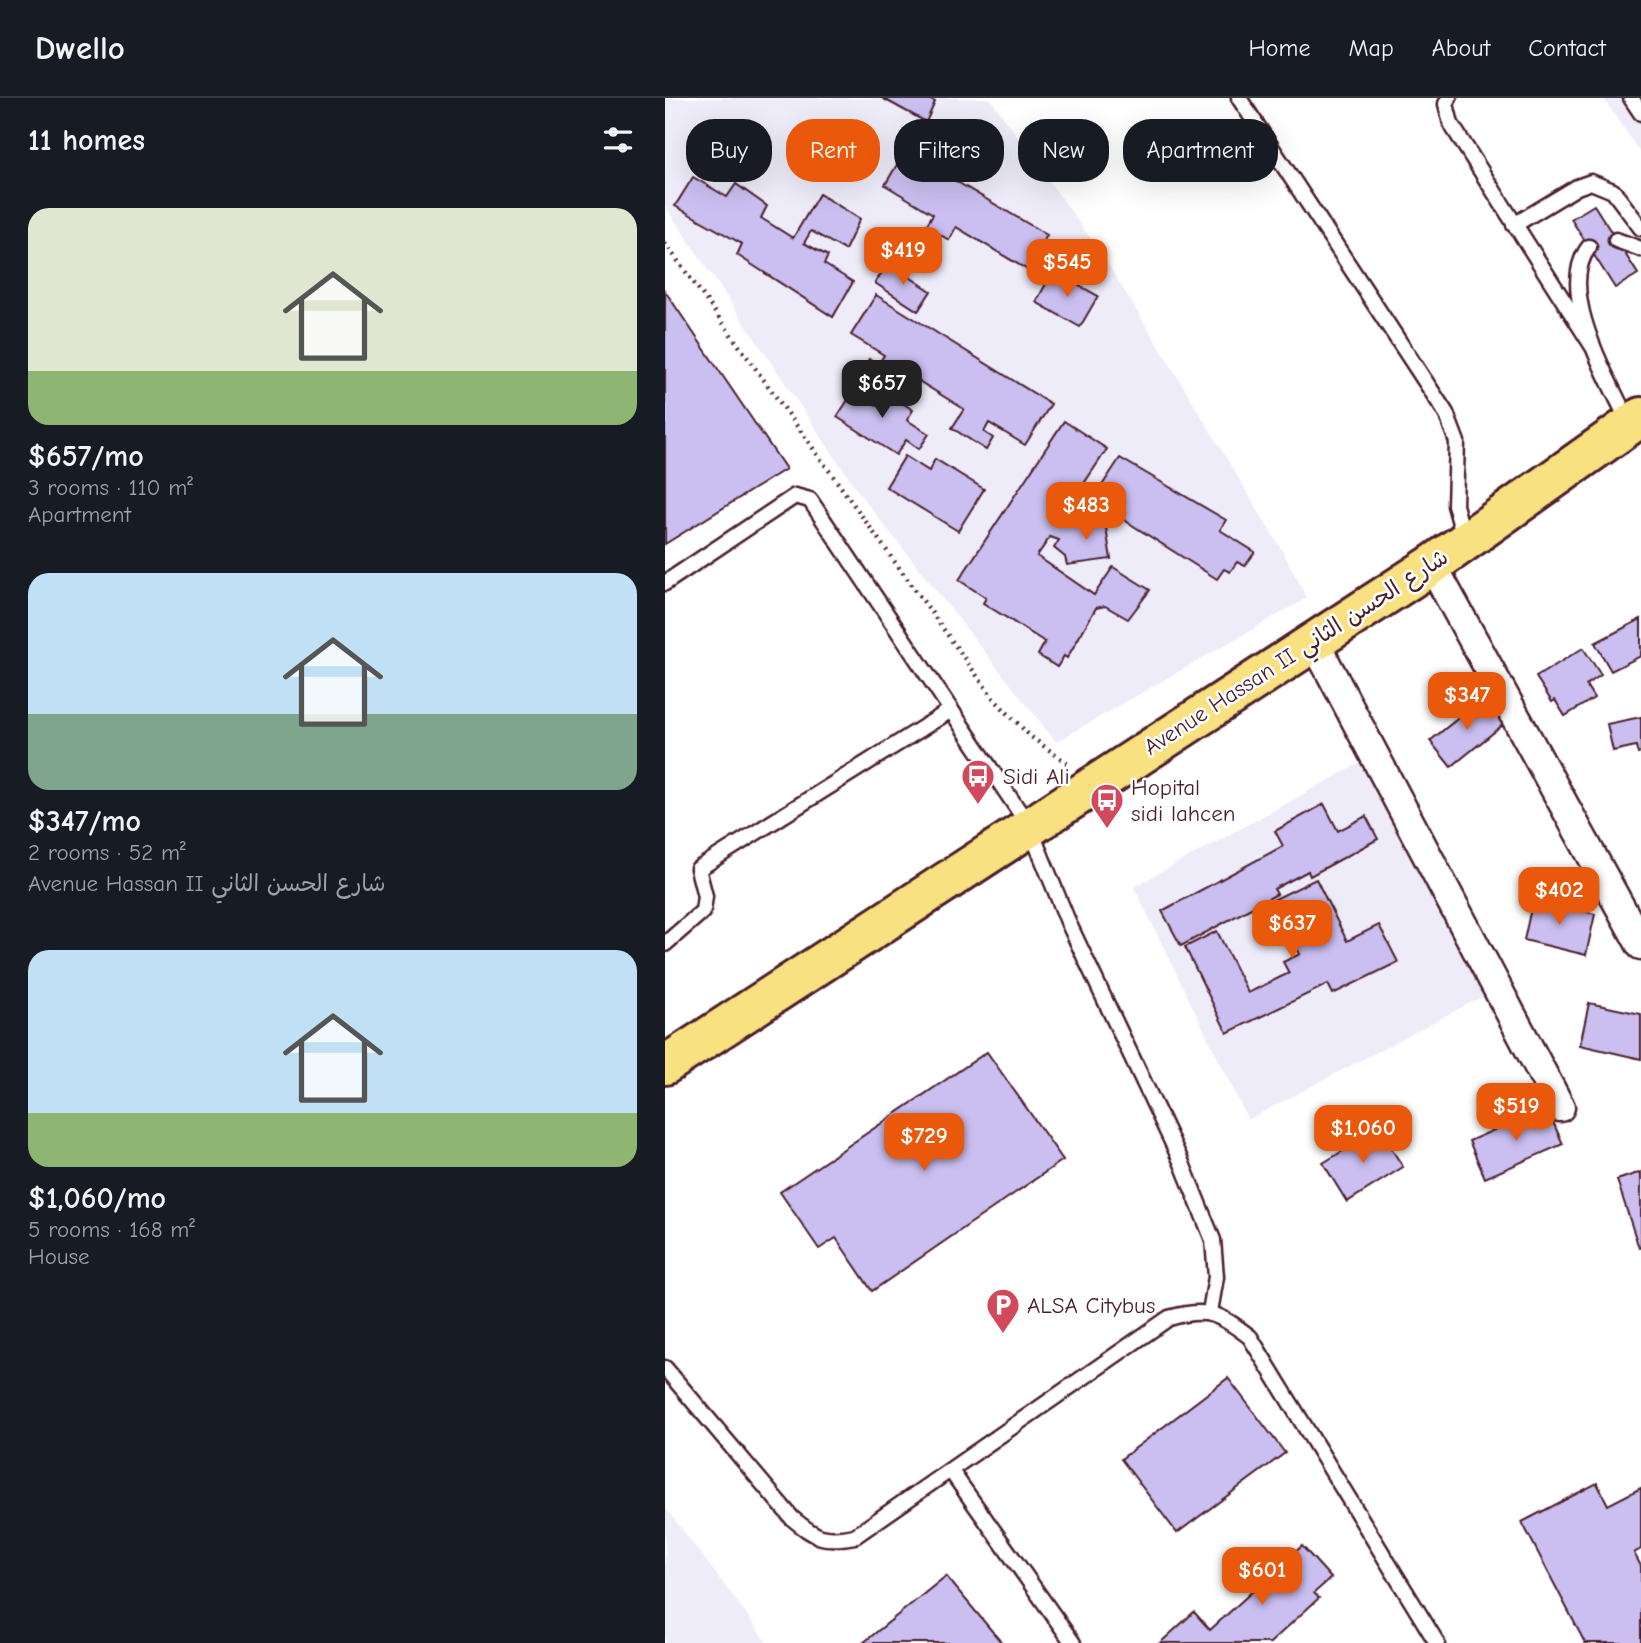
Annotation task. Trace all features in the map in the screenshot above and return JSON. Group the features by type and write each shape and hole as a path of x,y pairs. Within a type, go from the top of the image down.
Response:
{"main road":[{"name":"Avenue Hassan II شارع الحسن الثاني","path":"666,1061 1467,542 1635,420"}],"street":[{"path":"1431,565 1641,945"},
{"path":"1314,641 1560,1107"}],"lane":[{"path":"1239,98 1446,413 1457,442 1457,520 1467,542"},
{"path":"1448,98 1445,104 1451,124 1593,347 1635,420"},
{"path":"1631,98 1641,113"},
{"path":"1514,225 1577,187 1591,183 1613,191 1641,228"},
{"path":"1616,240 1641,249"},
{"path":"1590,247 1580,262 1577,280 1593,347"},
{"path":"665,583 795,496 810,500 1029,826 1069,925 1181,1161 1213,1240 1216,1277 1210,1312"},
{"path":"665,944 703,911 705,896 698,870 951,710"},
{"path":"665,1367 792,1518 814,1536 832,1541 855,1536 1169,1318 1191,1312 1210,1312 1250,1336 1437,1643"},
{"path":"951,1471 1073,1643"}],"path":[{"path":"665,243 993,698 1030,736 1094,783"}],"shaded area":[{"path":"665,98 990,98 1018,137 1018,182 1050,182 1100,252 1283,552 1307,598 1056,742 862,497 665,206"},
{"path":"1603,98 1641,98 1641,154"},
{"path":"1360,763 1487,994 1248,1120 1134,887"},
{"path":"665,1507 748,1616 767,1643 665,1643"}],"building":[{"path":"882,98 927,98 935,102 927,119 920,119"},
{"path":"894,170 894,182 957,182 1047,235 1040,248 1054,256 1041,278 956,227 949,240 926,226 933,214 885,185"},
{"path":"690,182 702,182 727,197 736,184 767,206 761,218 793,238 819,194 860,219 845,250 811,231 804,243 828,256 824,264 853,282 833,317 737,255 742,244 675,206"},
{"path":"1594,205 1638,274 1615,288 1571,219"},
{"path":"888,263 931,291 918,311 875,283"},
{"path":"1053,271 1098,296 1080,327 1036,302"},
{"path":"665,291 786,469 665,544"},
{"path":"876,295 1051,404 1025,445 989,423 984,432 993,438 986,450 952,428 964,409 907,374 897,391 862,370 869,359 878,365 884,355 851,335"},
{"path":"859,383 873,392 869,399 877,405 886,392 913,410 907,420 929,434 919,449 906,440 896,455 837,417"},
{"path":"1064,421 1107,449 1083,485 1097,493 1120,458 1226,520 1220,530 1255,552 1245,566 1237,562 1230,572 1224,569 1217,579 1080,492 1060,522 1104,515 1111,559 1067,565 1065,557 1054,548 1059,540 1050,537 1037,556 1094,595 1113,567 1150,590 1128,619 1105,606 1096,608 1067,658 1064,656 1057,667 1038,655 1045,642 983,603 986,598 959,580"},
{"path":"905,456 929,471 935,459 984,489 958,531 886,487"},
{"path":"1641,619 1641,656 1611,671 1595,643"},
{"path":"1583,648 1601,675 1586,685 1594,698 1565,716 1536,677"},
{"path":"1483,698 1504,724 1451,767 1430,741"},
{"path":"1641,717 1641,753 1638,754 1636,746 1613,751 1607,724"},
{"path":"1324,804 1338,831 1366,816 1378,839 1310,876 1308,871 1274,889 1277,894 1181,946 1162,911 1283,846 1275,831"},
{"path":"1316,879 1347,941 1379,925 1398,962 1333,994 1328,984 1227,1033 1185,947 1217,931 1248,993 1289,973 1283,962 1300,954 1273,900"},
{"path":"1533,899 1595,914 1586,955 1524,940"},
{"path":"1589,1003 1641,1014 1641,1059 1580,1045"},
{"path":"987,1052 1063,1160 872,1291 836,1238 819,1249 780,1192"},
{"path":"1546,1107 1563,1144 1485,1178 1469,1141"},
{"path":"1379,1129 1403,1167 1347,1202 1323,1163"},
{"path":"1641,1172 1641,1247 1639,1248 1617,1180"},
{"path":"1228,1378 1285,1453 1177,1533 1121,1459"},
{"path":"1597,1483 1608,1505 1641,1488 1641,1549 1634,1553 1641,1566 1641,1643 1585,1643 1522,1522"},
{"path":"1302,1546 1331,1578 1314,1593 1319,1598 1270,1643 1160,1643 1194,1612 1210,1630"},
{"path":"946,1576 1002,1643 863,1643"}],"place":[{"name":"Sidi Ali","path":"978,806"},
{"name":"Hopital sidi lahcen","path":"1107,830"},
{"name":"ALSA Citybus","path":"1003,1335"}]}
